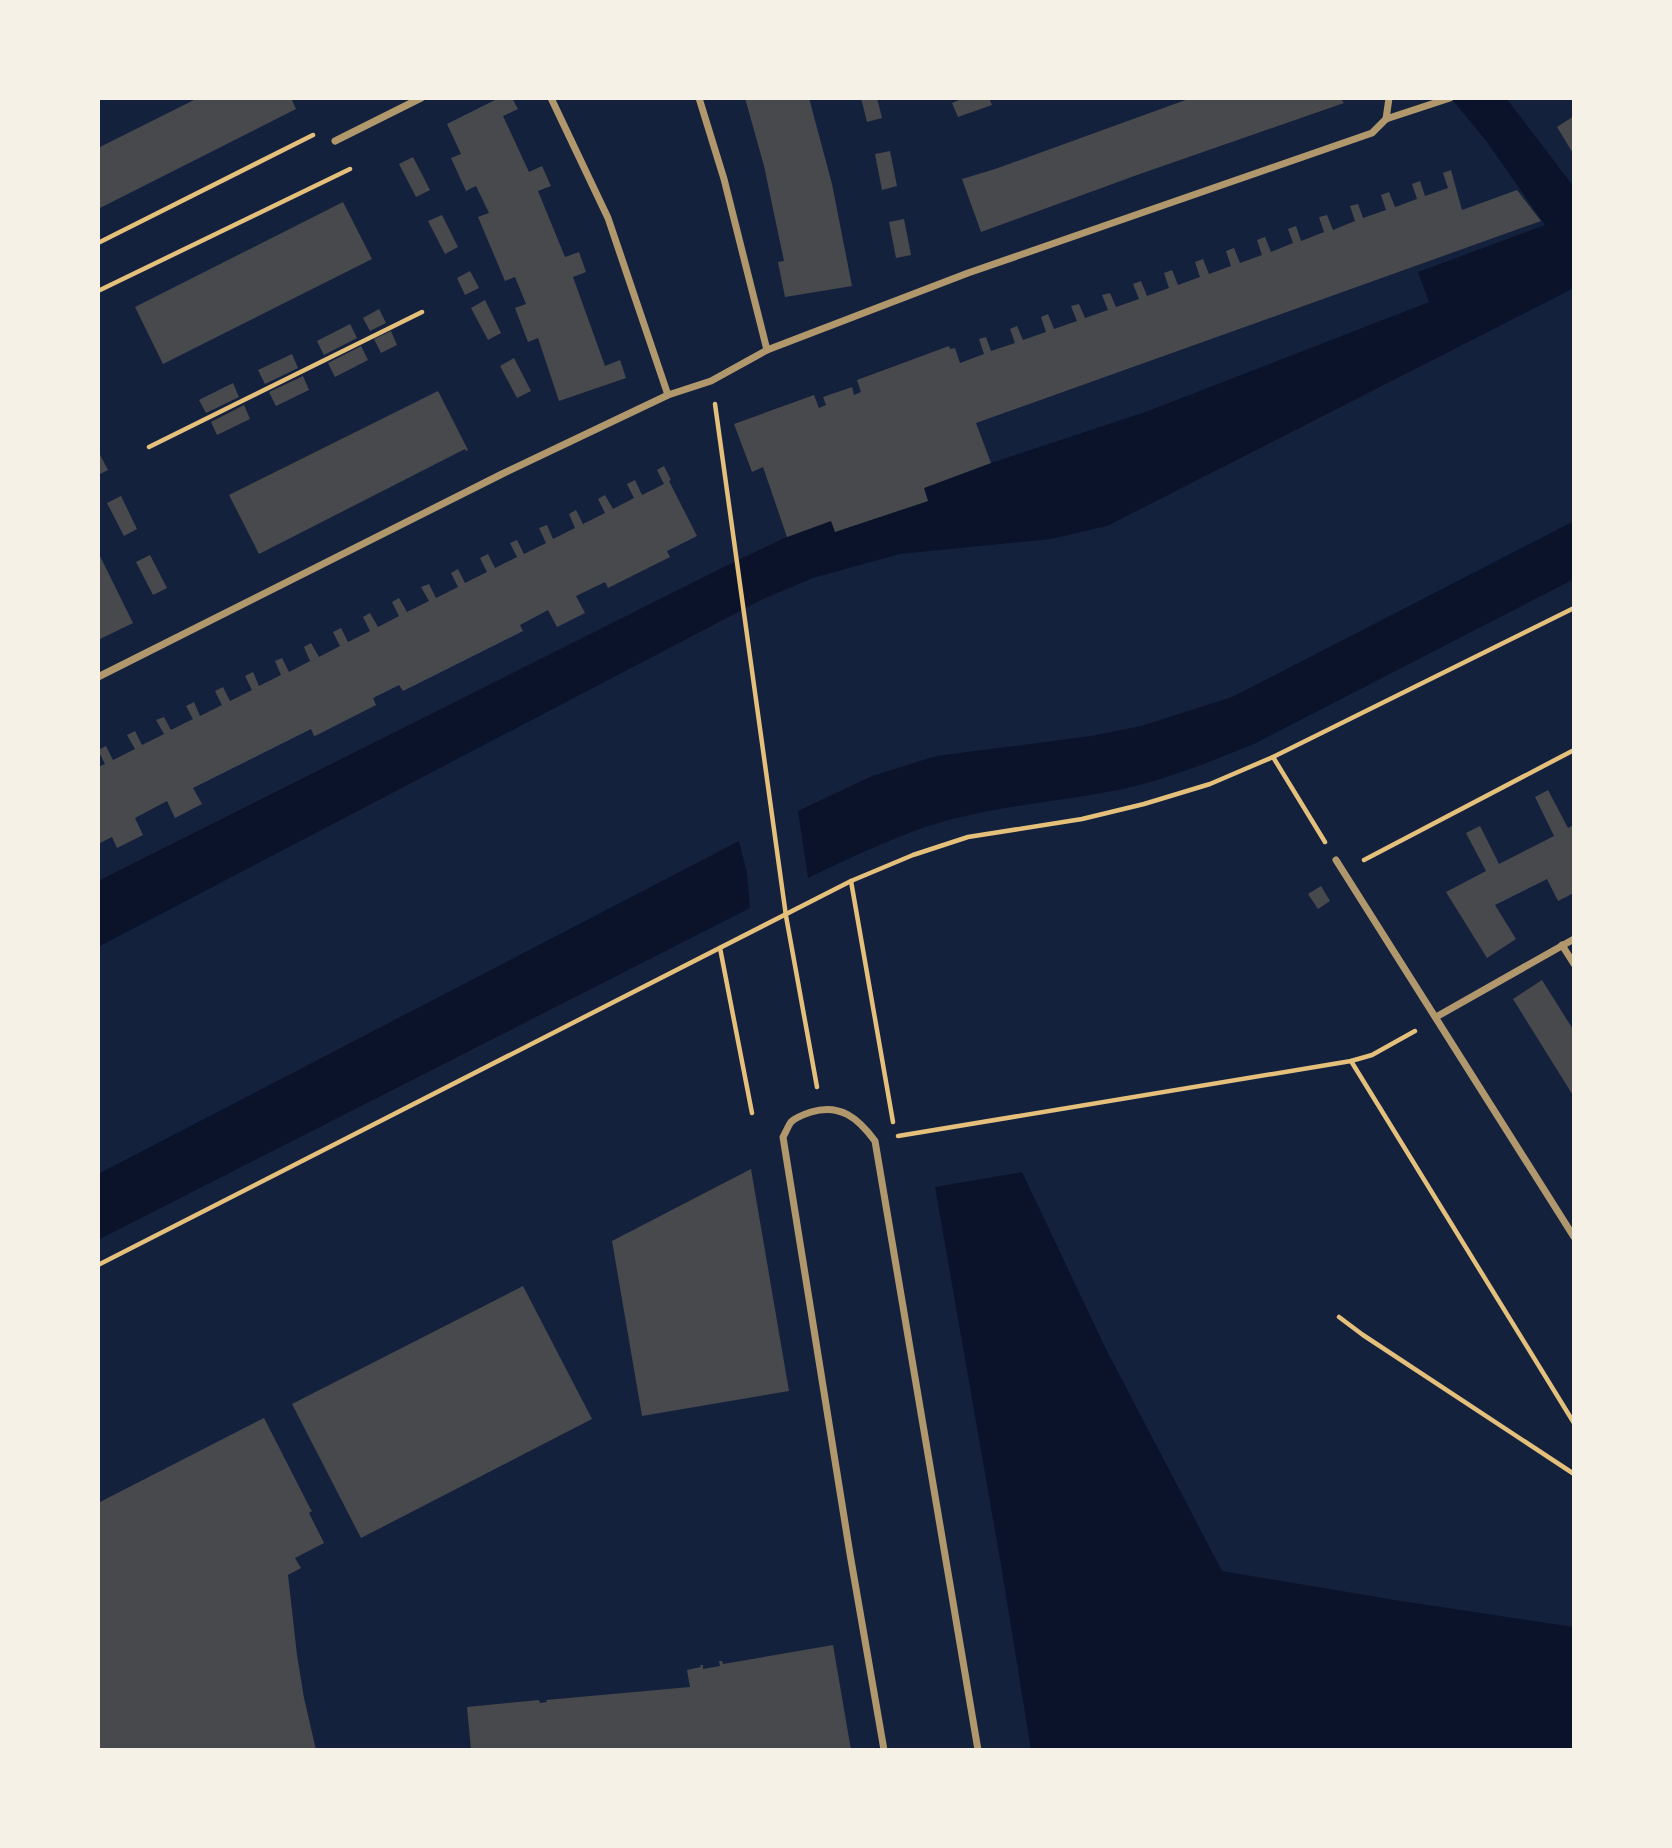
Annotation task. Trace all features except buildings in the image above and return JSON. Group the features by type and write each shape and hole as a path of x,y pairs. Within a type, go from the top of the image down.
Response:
{"street":[{"path":"335,141 421,98"},
{"path":"551,98 608,218 668,396"},
{"path":"699,98 724,179 767,350"},
{"path":"1386,119 1389,98"},
{"path":"98,677 502,474 668,396 711,381 767,350 968,273 1372,133 1386,119 1450,98"},
{"path":"1336,860 1574,1237"},
{"path":"1436,1017 1574,939"},
{"path":"1562,945 1574,964"},
{"path":"884,1750 783,1137 791,1122 806,1113 821,1109 838,1110 853,1117 875,1141 978,1750"}],"path":[{"path":"98,243 316,134"},
{"path":"98,292 350,169"},
{"path":"149,447 422,312"},
{"path":"711,381 786,916 821,1109"},
{"path":"98,1265 851,881 913,855 968,837 1082,819 1210,784 1273,757 1574,608"},
{"path":"1342,871 1574,750"},
{"path":"1273,757 1336,860"},
{"path":"851,881 895,1137"},
{"path":"720,948 752,1113"},
{"path":"875,1141 1350,1061 1372,1055 1407,1037 1436,1017"},
{"path":"1350,1061 1574,1423"},
{"path":"1339,1317 1574,1474"}],"water":[{"path":"1451,98 1506,98 1574,187 1574,288 1107,526 1051,539 900,554 813,578 761,600 98,947 98,881 736,561 787,537 831,521 835,531 928,501 924,488 1148,411 1429,302 1418,272 1545,225 1487,142"},
{"path":"1574,521 1574,579 1254,744 1140,785 945,821 858,854 808,878 798,811 872,776 936,756 1091,736 1141,726 1232,697"},
{"path":"739,841 747,873 750,908 98,1240 98,1174"},
{"path":"1022,1172 1106,1349 1222,1571 1574,1627 1574,1750 1031,1750 935,1187"}]}
